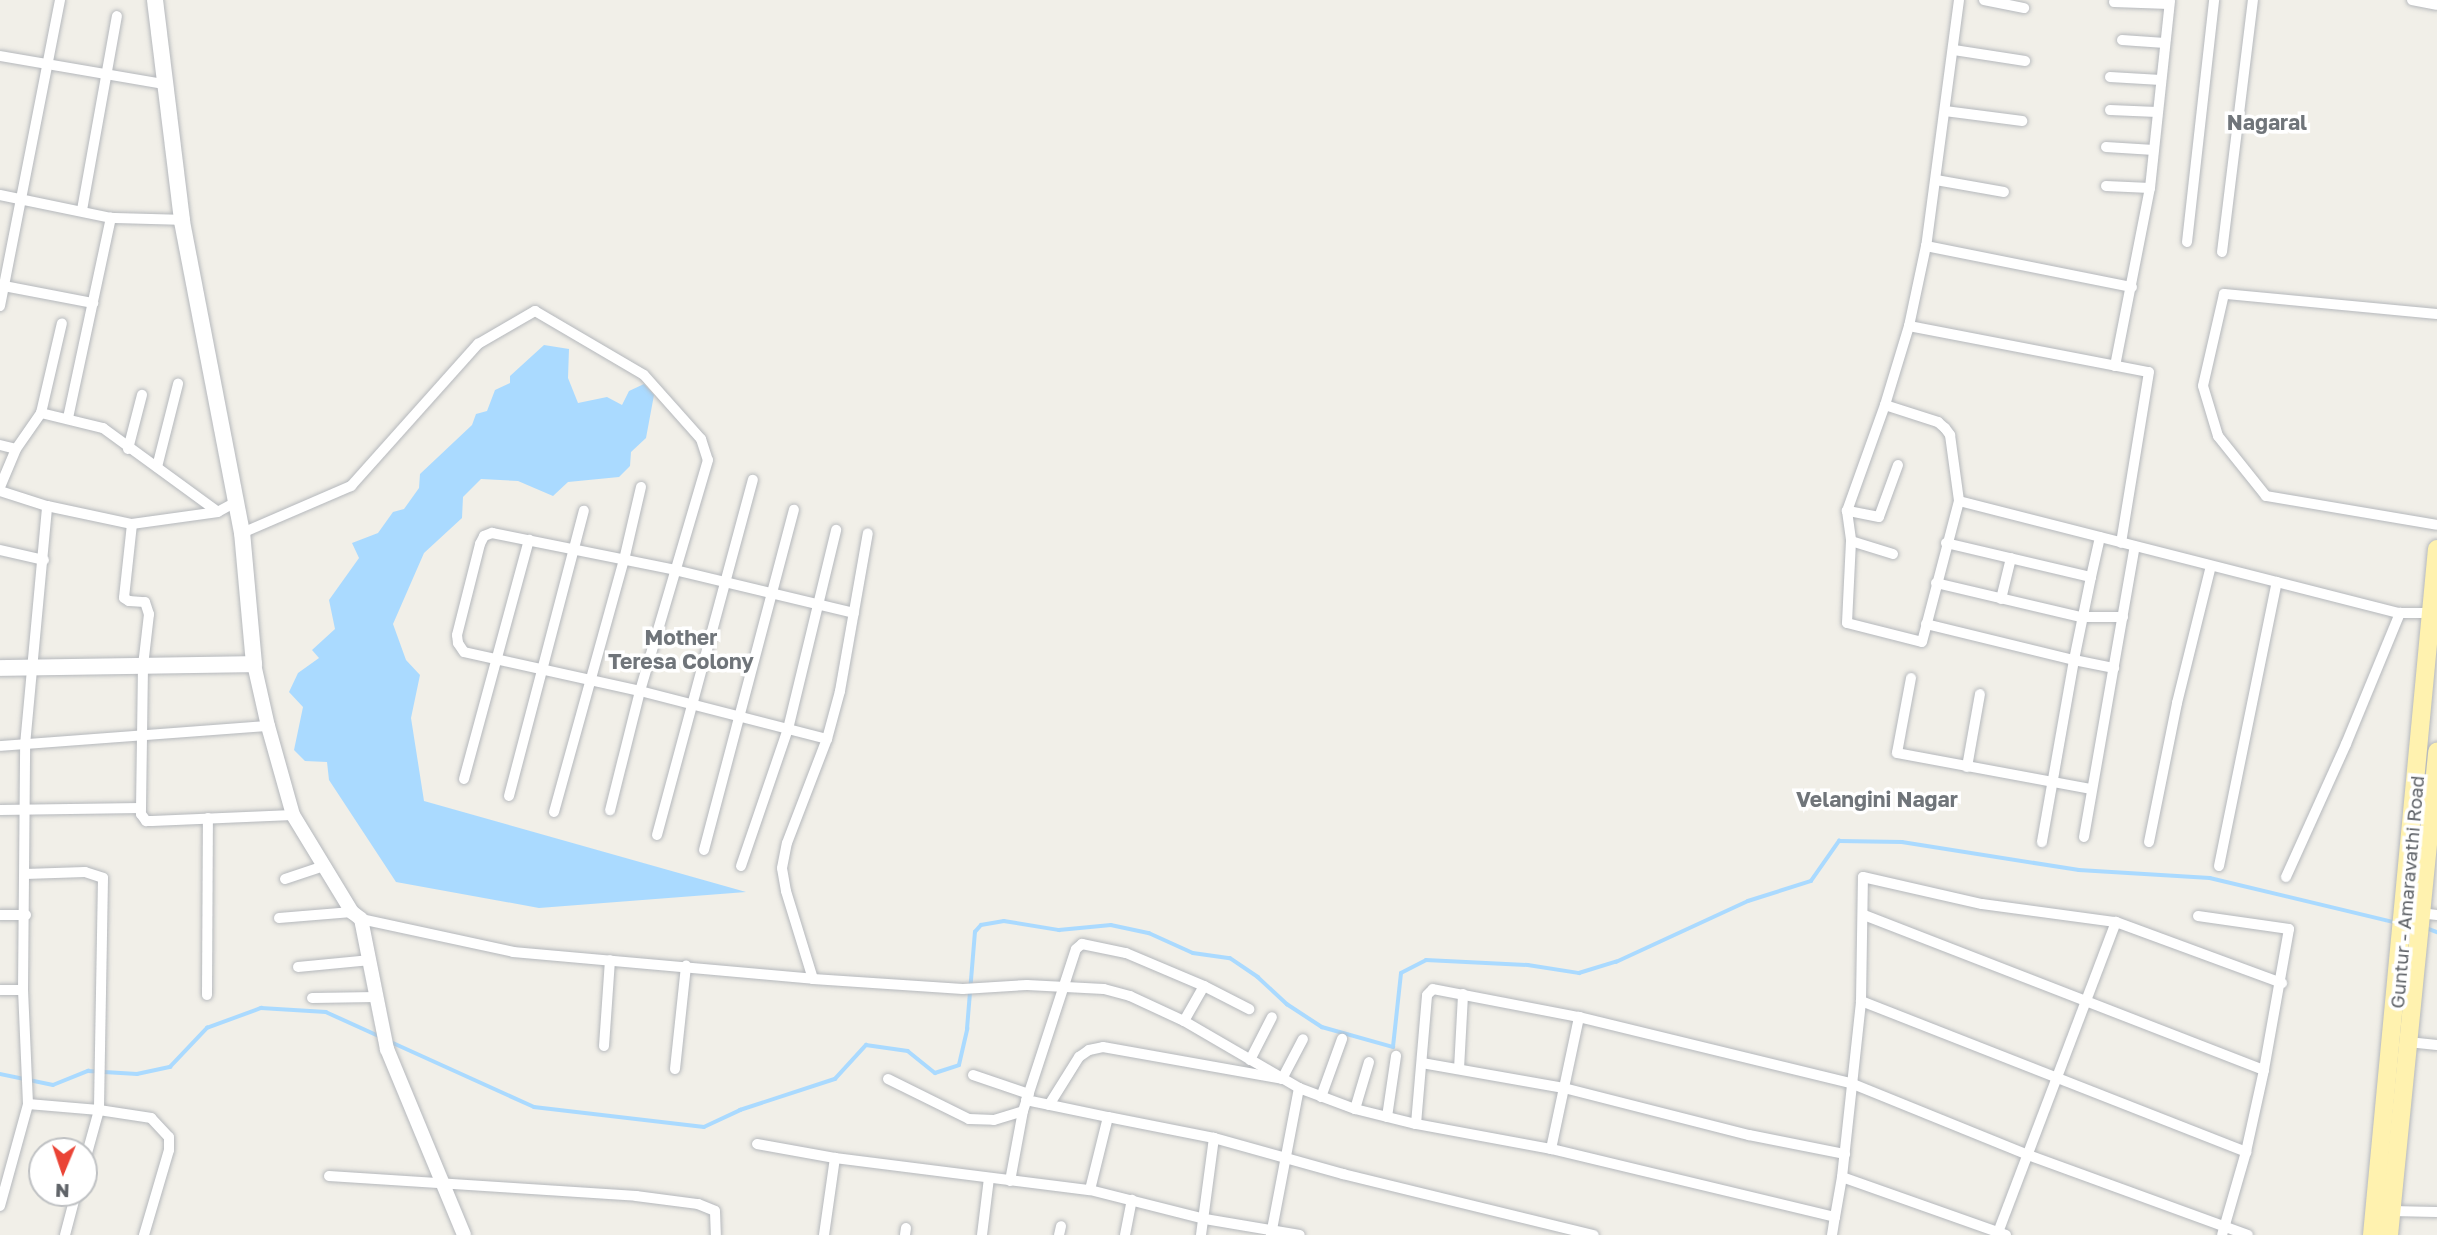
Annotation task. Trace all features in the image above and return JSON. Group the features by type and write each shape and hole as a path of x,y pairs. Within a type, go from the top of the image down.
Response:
{"main road":[{"path":"0,668 254,664 242,533 234,503 182,220 155,0"},
{"name":"Guntur - Amaravathi Road","path":"2389,1235 2417,922 2437,548"},
{"name":"Guntur - Amaravathi Road","path":"2372,1235 2417,922 2437,751"}],"street":[{"path":"0,306 4,286 4,259 21,199 60,0"},
{"path":"1885,405 1938,422 1950,435 1959,501 1922,642 1847,624 1852,541 1847,511 1885,405 1909,326 1926,246 1959,0"},
{"path":"1984,0 2024,8"},
{"path":"2187,242 2214,0"},
{"path":"2222,252 2253,0"},
{"path":"2412,0 2437,5"},
{"path":"2114,2 2169,2 2150,188 2115,366"},
{"path":"82,210 117,16"},
{"path":"2122,40 2165,43"},
{"path":"1954,50 2025,61"},
{"path":"0,56 164,84"},
{"path":"2110,77 2161,80"},
{"path":"2110,110 2157,112"},
{"path":"1945,111 2022,121"},
{"path":"2106,147 2154,150"},
{"path":"1936,180 2004,192"},
{"path":"2106,186 2150,188"},
{"path":"0,195 111,218 182,220"},
{"path":"68,418 111,218"},
{"path":"1926,246 2132,287"},
{"path":"4,286 93,303"},
{"path":"2437,314 2224,294 2203,386 2218,436 2266,496 2437,525"},
{"path":"242,533 351,486 478,344 535,311 644,375 701,439 708,460 640,691 610,810"},
{"path":"62,323 41,413 16,449 0,489 47,506 132,524 218,512 234,503"},
{"path":"1909,326 2149,372 2121,543"},
{"path":"157,467 178,384"},
{"path":"128,449 142,395"},
{"path":"41,413 103,428 128,449 218,512"},
{"path":"0,445 16,449"},
{"path":"1847,511 1880,517 1898,465"},
{"path":"657,835 753,480"},
{"path":"554,812 624,560 641,487"},
{"path":"1959,501 2400,613 2434,612"},
{"path":"0,1206 28,1104 23,990 26,915 25,745 47,506"},
{"path":"704,850 794,510"},
{"path":"509,796 584,511"},
{"path":"132,524 124,598 128,601 145,602 148,607 143,666 141,814 146,821 293,815"},
{"path":"741,866 788,729 836,530"},
{"path":"827,739 640,691 497,657 464,652 458,643 480,544 484,536 492,533 675,570 854,613"},
{"path":"813,979 786,891 782,868 788,843 827,739 868,533"},
{"path":"2042,842 2081,617 2101,537"},
{"path":"464,779 529,540"},
{"path":"1852,541 1893,554"},
{"path":"1946,543 2091,577"},
{"path":"2084,837 2136,546"},
{"path":"0,550 44,560"},
{"path":"2001,598 2011,558"},
{"path":"2149,842 2178,703 2211,566"},
{"path":"2219,866 2277,582"},
{"path":"1936,583 2081,617 2123,617"},
{"path":"2286,877 2346,744 2400,613"},
{"path":"1926,624 2113,668"},
{"path":"254,664 293,815 357,915 371,960 387,1048 464,1235"},
{"path":"1911,678 1897,752 2091,789"},
{"path":"1967,767 1980,694"},
{"path":"0,746 268,726"},
{"path":"0,810 141,808"},
{"path":"208,818 208,995"},
{"path":"285,879 324,866"},
{"path":"25,874 85,872 103,878 99,1110 92,1137"},
{"path":"1832,1235 1842,1177 1861,1001 1863,877 1983,904 2116,922 2281,983"},
{"path":"0,915 26,915"},
{"path":"279,918 357,915 513,952 686,965 813,979 963,989 1027,985 1117,992 1184,1021 1299,1088 1355,1109 1416,1125 1551,1149 1835,1217"},
{"path":"1864,915 2264,1070"},
{"path":"2198,916 2289,929 2264,1070 2246,1152 2224,1231"},
{"path":"1842,1177 2000,1234 2116,922"},
{"path":"1010,1181 1026,1102 1076,949 1082,944 1126,953 1204,986 1249,1009"},
{"path":"298,967 371,960"},
{"path":"604,1046 610,960"},
{"path":"675,1069 686,965"},
{"path":"1184,1021 1204,986"},
{"path":"0,990 23,990"},
{"path":"1416,1125 1428,991 1463,994 1580,1017 1853,1084 2224,1231 2248,1235"},
{"path":"1459,1069 1463,994"},
{"path":"312,998 377,997"},
{"path":"1861,1001 2246,1152"},
{"path":"1250,1060 1272,1017"},
{"path":"1551,1149 1580,1017"},
{"path":"1282,1079 1303,1038"},
{"path":"1321,1097 1342,1039"},
{"path":"2408,1042 2437,1045"},
{"path":"1049,1105 1079,1057 1102,1047 1282,1079"},
{"path":"1387,1117 1396,1056"},
{"path":"1355,1109 1369,1062"},
{"path":"1422,1063 1564,1087 1749,1135 1844,1154"},
{"path":"973,1075 1026,1102 1214,1138 1594,1235"},
{"path":"888,1079 969,1119 994,1120 1026,1102"},
{"path":"1272,1232 1299,1088"},
{"path":"28,1104 151,1118 169,1137 169,1150 144,1235"},
{"path":"1090,1190 1108,1117"},
{"path":"1201,1235 1214,1138"},
{"path":"757,1144 835,1157 1090,1190 1205,1219 1300,1235"},
{"path":"824,1235 835,1157"},
{"path":"329,1176 636,1196 707,1206 715,1211 716,1235"},
{"path":"982,1235 989,1178"},
{"path":"1125,1235 1132,1200"},
{"path":"65,1235 72,1207"},
{"path":"2391,1211 2437,1212"}],"water":[{"path":"544,345 569,349 568,378 578,403 607,397 622,405 629,391 644,384 654,395 646,438 631,452 630,466 619,477 568,482 553,496 518,481 481,479 463,497 462,518 424,553 393,624 406,660 420,675 411,718 424,801 746,892 539,908 396,882 329,780 327,762 305,761 294,750 303,707 289,692 298,673 319,658 312,650 335,629 329,600 359,558 352,543 378,533 393,512 404,509 419,488 420,474 472,425 476,414 487,411 495,390 510,383 510,376"}],"waterway":[{"path":"391,1042 534,1107 704,1127 740,1110 835,1079 866,1045 908,1051 935,1073 959,1065 967,1029 975,932 981,925 1004,921 1059,930 1111,925 1149,933 1193,953 1230,958 1258,977 1287,1004 1322,1027 1393,1047 1401,973 1426,960 1528,965 1579,973 1616,962 1748,901 1811,881 1839,841 1902,842 2079,870 2210,878 2398,923"},
{"path":"2426,928 2437,932"},
{"path":"0,1074 53,1085 88,1071 137,1074 170,1067 207,1028 261,1008 326,1012 381,1037"}],"district":[{"name":"Nagaral","path":"2267,122"},
{"name":"Mother Teresa Colony","path":"681,649"},
{"name":"Velangini Nagar","path":"1877,799"}]}
